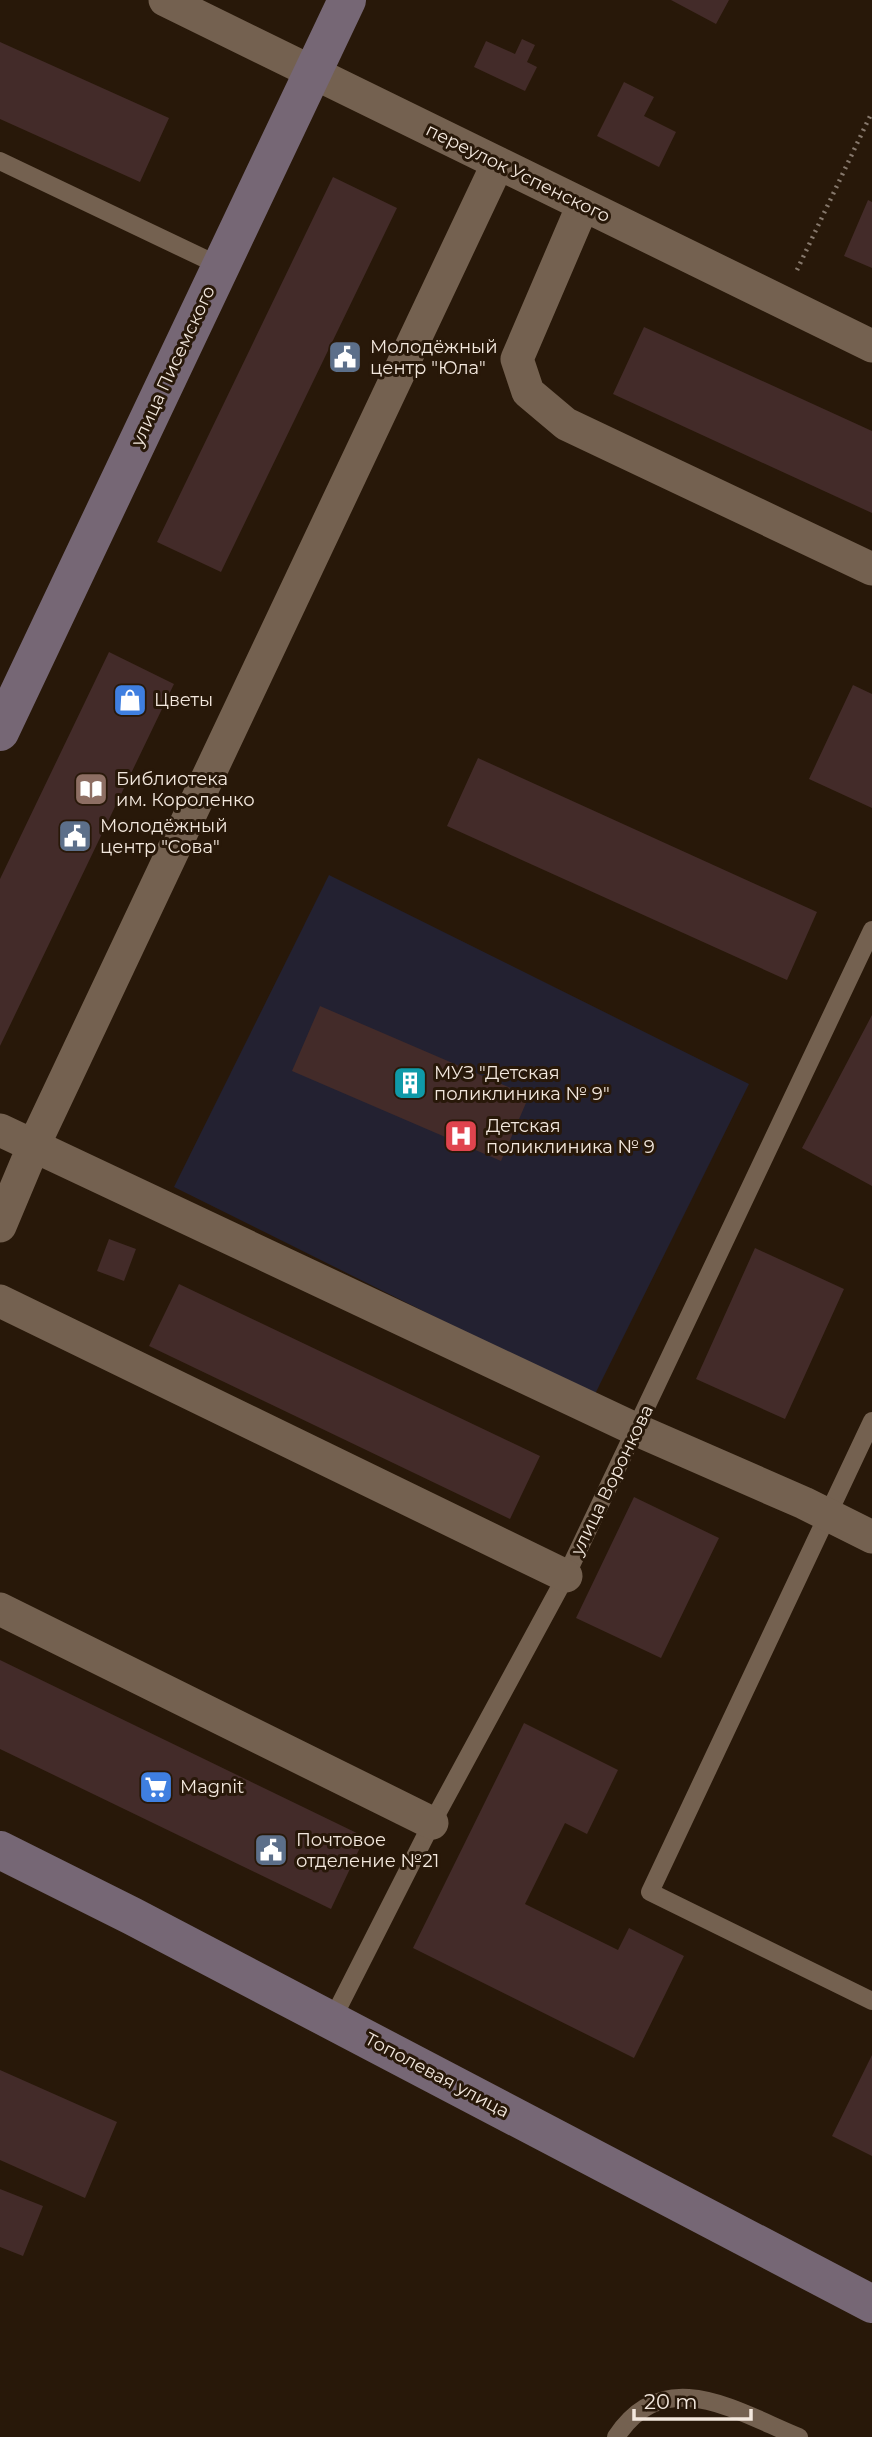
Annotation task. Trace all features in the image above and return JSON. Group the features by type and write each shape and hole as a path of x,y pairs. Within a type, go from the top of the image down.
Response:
{"main road":[{"name":"улица Писемского","path":"0,732 347,0"},
{"name":"Тополевая улица","path":"0,1850 332,2020 872,2304"}],"street":[{"name":"переулок Успенского","path":"165,0 872,345"},
{"path":"0,1226 34,1145 498,163"},
{"path":"583,205 517,359 528,392 566,424 872,569"},
{"path":"0,1129 637,1430 827,1514 872,1537"},
{"path":"0,1301 566,1576"},
{"path":"0,1609 432,1823"}],"lane":[{"path":"0,161 220,266"},
{"name":"улица Воронкова","path":"332,2020 432,1823 566,1576 872,930"},
{"path":"872,1421 650,1892 872,2001"},
{"path":"617,2437 647,2405 675,2396 706,2399 799,2437"}],"path":[{"path":"781,302 872,112"}],"shaded area":[{"name":"Детская поликлиника № 9","path":"329,875 749,1084 594,1396 174,1187"}],"building":[{"path":"671,0 729,0 716,24"},
{"path":"522,39 535,45 527,62 537,67 525,91 474,67 486,41 515,54"},
{"path":"0,42 169,118 140,182 0,119"},
{"path":"624,82 654,97 644,116 676,132 659,167 597,136"},
{"path":"333,177 397,208 221,572 157,542"},
{"path":"868,200 872,202 872,268 844,256"},
{"path":"644,327 872,431 872,513 613,394"},
{"path":"109,652 174,684 0,1046 0,879"},
{"path":"853,685 872,694 872,808 809,779"},
{"path":"478,758 817,912 787,980 447,826"},
{"name":"МУЗ \"Детская поликлиника № 9\"","path":"320,1006 529,1096 501,1161 292,1071"},
{"path":"872,1015 872,1186 802,1148"},
{"path":"109,1239 136,1249 124,1281 97,1271"},
{"path":"755,1248 844,1289 785,1419 696,1379"},
{"path":"179,1284 540,1456 510,1519 149,1346"},
{"path":"634,1497 719,1538 661,1658 576,1618"},
{"path":"0,1660 365,1837 331,1909 0,1749"},
{"path":"524,1723 618,1770 587,1834 565,1823 525,1904 618,1950 629,1928 684,1956 634,2058 413,1948"},
{"path":"872,2055 872,2156 832,2136"},
{"path":"0,2070 117,2122 85,2198 0,2160"},
{"path":"0,2189 43,2206 23,2256 0,2247"}],"place":[{"name":"Молодёжный центр \"Юла\"","path":"345,357"},
{"name":"Цветы","path":"130,700"},
{"name":"Библиотека им. Короленко","path":"91,789"},
{"name":"Молодёжный центр \"Сова\"","path":"75,836"},
{"name":"МУЗ \"Детская поликлиника № 9\"","path":"410,1083"},
{"name":"Детская поликлиника № 9","path":"461,1136"},
{"name":"Magnit","path":"156,1787"},
{"name":"Почтовое отделение №21","path":"271,1850"}]}
